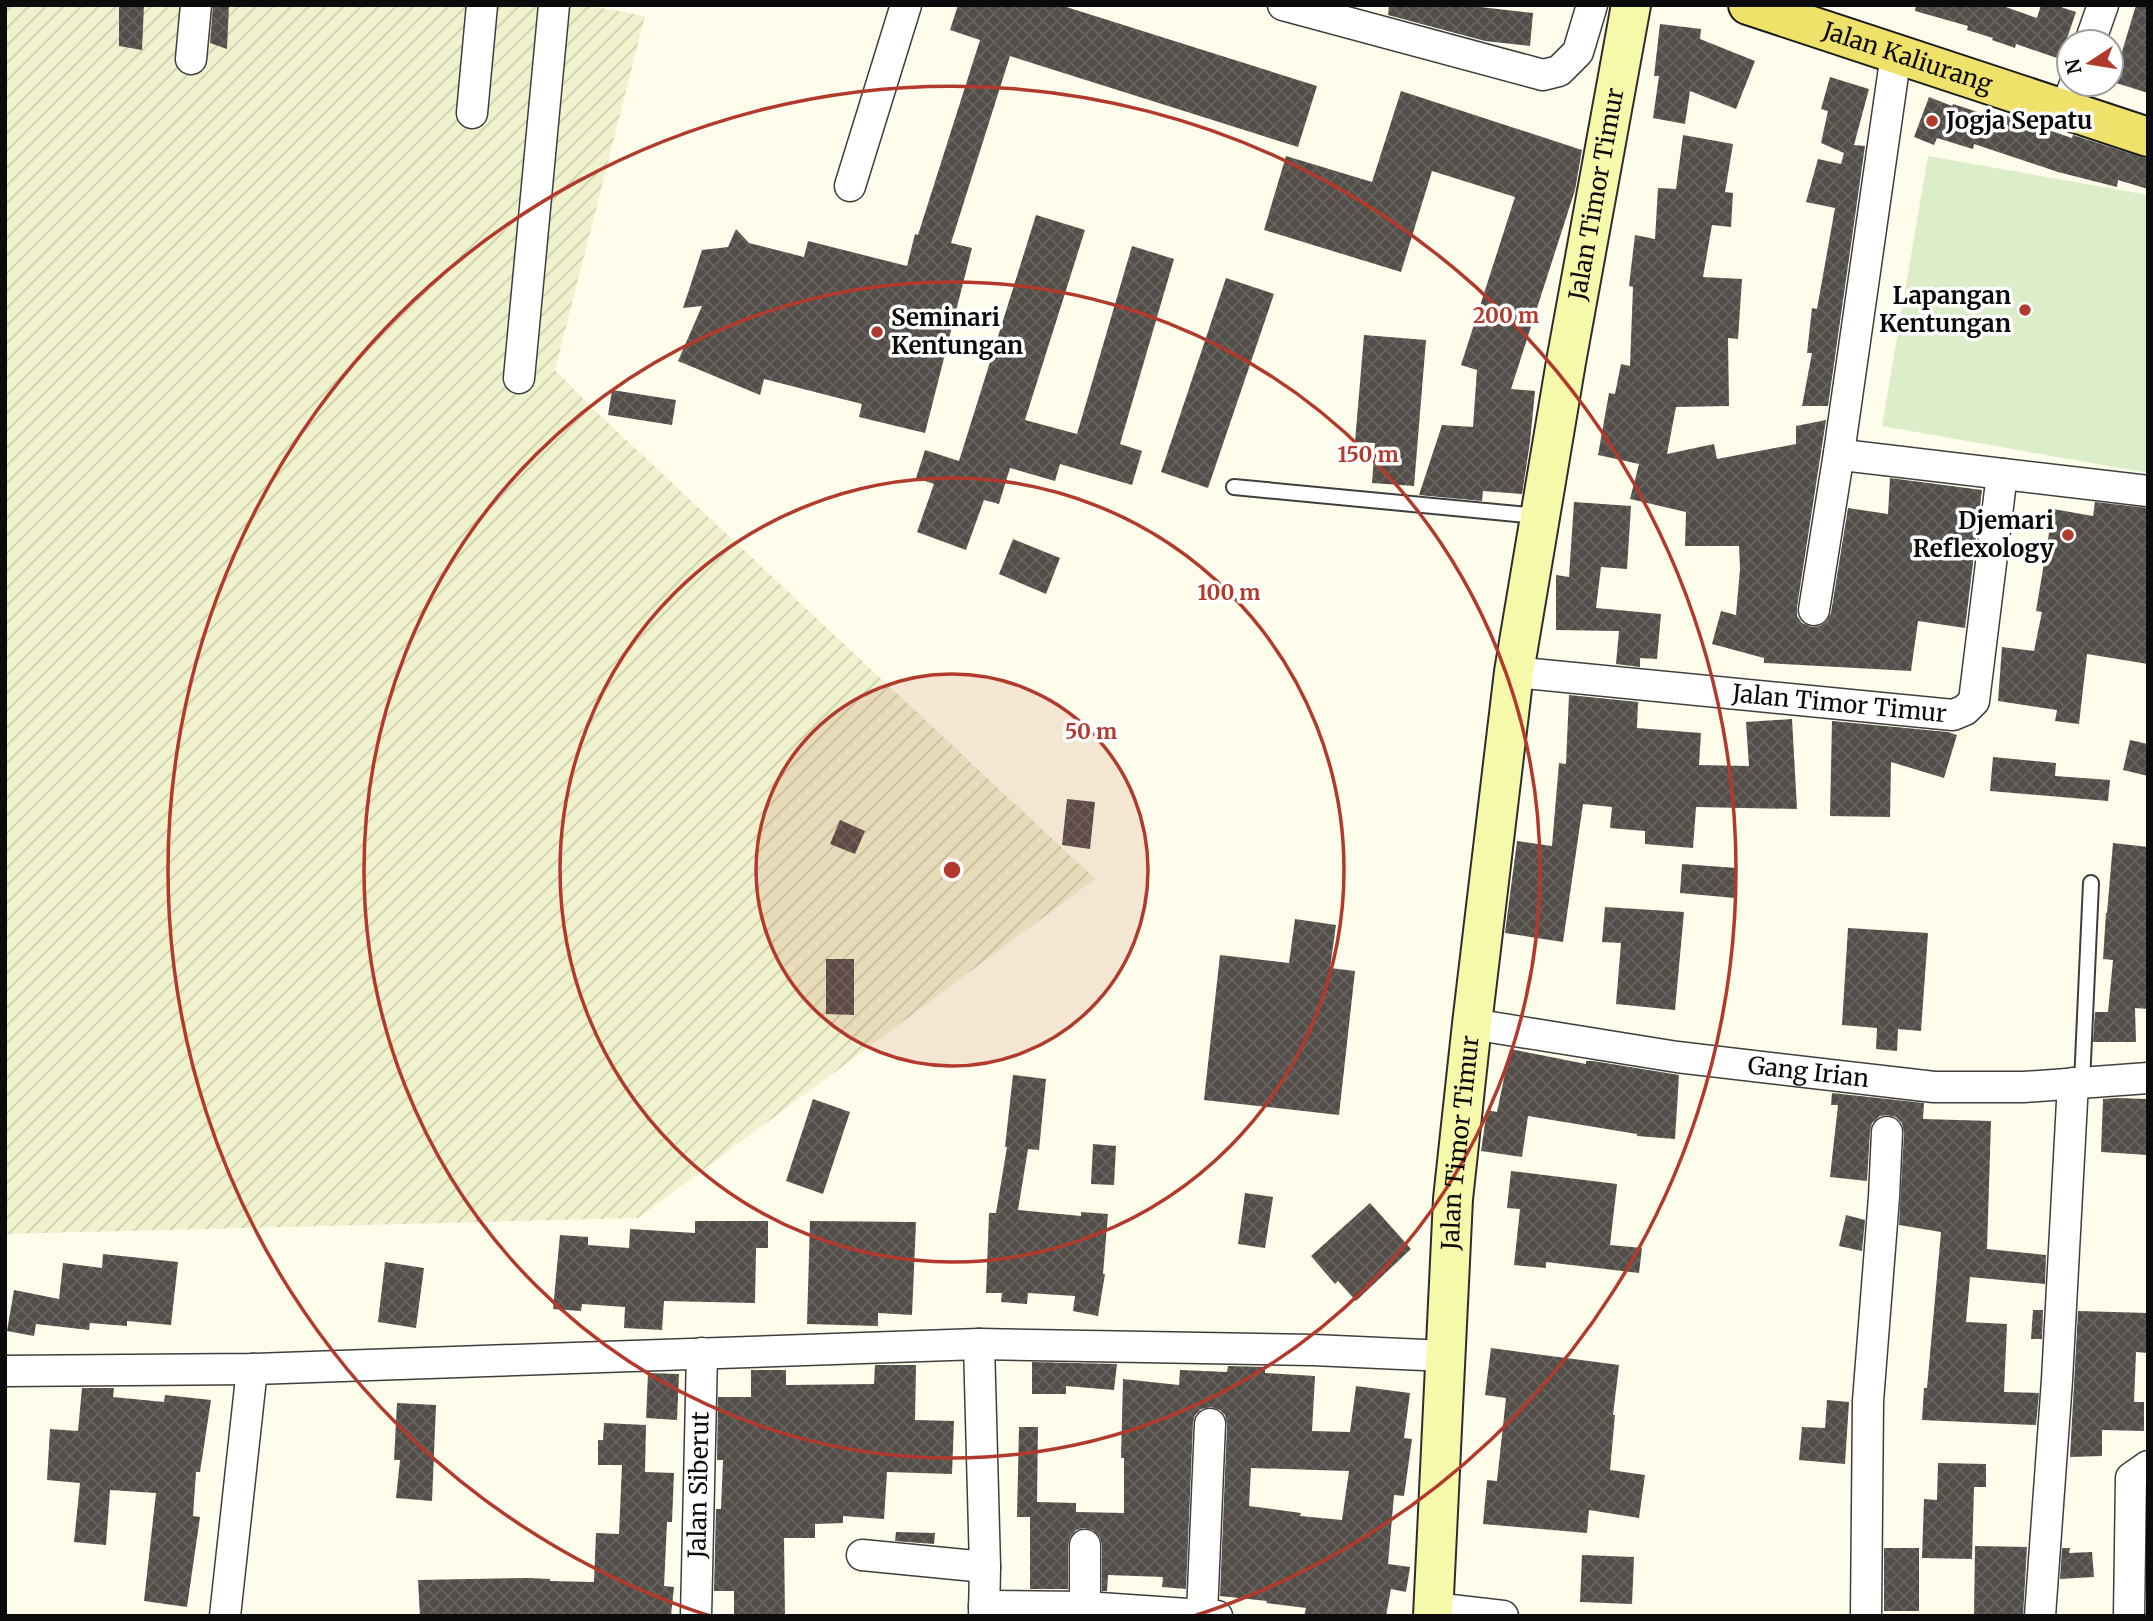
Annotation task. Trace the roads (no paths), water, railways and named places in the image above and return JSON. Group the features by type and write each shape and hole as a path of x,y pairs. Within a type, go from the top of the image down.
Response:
{"main road":[{"name":"Jalan Kaliurang","path":"1748,5 1896,54 2055,93"},
{"name":"Jalan Kaliurang","path":"2072,98 2148,137"}],"street":[{"path":"191,59 196,5"},
{"path":"472,113 482,5"},
{"path":"519,378 554,5"},
{"path":"850,186 906,5"},
{"path":"1283,5 1543,75 1559,71 1578,52 1592,5"},
{"name":"Jalan Timor Timur","path":"1434,1612 1453,1199 1514,672 1631,5"},
{"path":"2095,28 2103,5"},
{"path":"1814,610 1896,54"},
{"path":"1839,453 1851,457 2148,491"},
{"name":"Jalan Timor Timur","path":"1514,672 1953,715 1965,710 1974,701 2002,474"},
{"name":"Gang Irian","path":"1472,1024 1677,1057 1934,1087 2024,1087 2148,1078"},
{"path":"2040,1616 2078,1083"},
{"path":"1866,1616 1868,1401 1887,1132"},
{"path":"5,1371 252,1369 979,1345 1313,1350 1446,1356"},
{"path":"979,1345 984,1611 1085,1607 1145,1614 1210,1615 1210,1424"},
{"name":"Jalan Siberut","path":"696,1616 702,1353"},
{"path":"225,1616 252,1369"},
{"path":"2129,1616 2131,1478 2148,1466"},
{"path":"1085,1545 1085,1607"},
{"path":"862,1555 985,1567"},
{"path":"1434,1612 1503,1616"}],"lane":[{"path":"1234,487 1540,516"},
{"path":"2078,1083 2091,883"}],"place":[{"name":"Jogja Sepatu","path":"1932,121"},
{"name":"Lapangan Kentungan","path":"2025,310"},
{"name":"Seminari Kentungan","path":"877,332"},
{"name":"Djemari Reflexology","path":"2068,535"}]}
